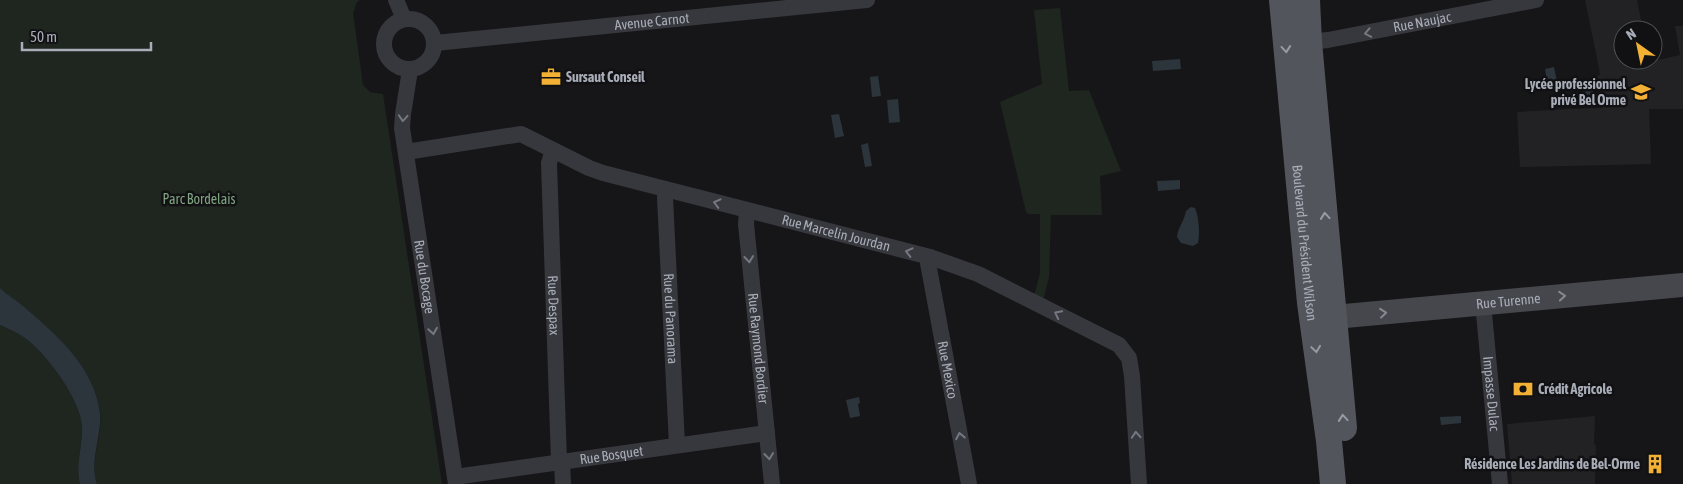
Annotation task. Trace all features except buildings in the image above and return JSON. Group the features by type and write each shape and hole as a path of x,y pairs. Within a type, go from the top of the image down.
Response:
{"main road":[{"name":"Boulevard du Président Wilson","path":"1282,0 1310,303 1328,431 1333,484"},
{"name":"Boulevard du Président Wilson","path":"1307,0 1309,42 1350,484"}],"street":[{"path":"396,0 404,19"},
{"name":"Avenue Carnot","path":"435,43 867,0"},
{"name":"Rue Naujac","path":"1309,42 1328,40 1470,6 1536,0"},
{"path":"404,19 413,19 428,27 433,34 435,43 431,58 418,68 410,70 396,66 390,61 384,47 387,32 397,22 404,19"},
{"name":"Rue du Bocage","path":"410,70 402,114 402,128 455,480"},
{"name":"Rue Marcelin Jourdan","path":"406,152 521,134 589,168 667,191 930,257 978,274 1119,345 1129,358 1140,484"},
{"name":"Rue Despax","path":"553,150 550,163 562,484"},
{"path":"1298,174 1319,284 1334,317"},
{"name":"Rue du Panorama","path":"667,191 677,445"},
{"name":"Rue Raymond Bordier","path":"747,211 746,224 772,484"},
{"name":"Rue Mexico","path":"930,257 928,263 969,484"},
{"name":"Rue Turenne","path":"1334,317 1683,285"},
{"name":"Impasse Dulac","path":"1483,303 1500,484"},
{"name":"Rue Bosquet","path":"455,480 561,462 767,433"}],"shaded area":[{"name":"Lycée professionnel privé Bel Orme","path":"1585,0 1637,0 1641,20 1613,20 1613,70 1663,70 1663,59 1680,55 1675,26 1683,26 1683,109 1649,109 1651,164 1520,167 1517,112 1603,108 1597,76 1600,75"},
{"path":"1180,59 1181,69 1153,71 1152,61"},
{"path":"1554,67 1558,86 1548,88 1545,69"},
{"path":"878,76 881,96 872,97 870,77"},
{"path":"1593,90 1594,97 1572,102 1570,94"},
{"path":"898,99 900,122 889,123 887,100"},
{"path":"839,114 844,136 835,138 831,115"},
{"path":"868,143 872,166 865,167 861,145"},
{"path":"1180,180 1180,189 1158,191 1157,181"},
{"path":"1191,207 1195,208 1199,225 1198,243 1193,246 1181,243 1177,237 1186,211"},
{"path":"0,288 36,317 61,341 72,353 91,381 100,413 94,466 97,484 80,484 78,470 82,426 76,404 55,369 38,349 19,334 0,325"},
{"path":"859,397 860,416 850,418 846,400"},
{"path":"1461,416 1461,423 1441,425 1440,417"},
{"path":"1595,416 1595,484 1512,484 1507,424"}],"green space":[{"name":"Parc Bordelais","path":"0,0 360,0 357,2 353,13 363,85 370,92 383,94 442,484 97,484 95,457 100,430 100,412 95,392 75,357 46,328 0,288"},
{"path":"1060,8 1069,91 1089,90 1121,171 1100,176 1102,215 1051,215 1049,277 1043,301 1034,296 1040,273 1040,214 1029,214 1026,212 1000,102 1042,84 1034,10"},
{"path":"0,325 16,332 38,349 55,369 70,392 76,404 82,426 78,470 80,484 0,484"}],"place":[{"name":"Sursaut Conseil","path":"551,77"},
{"name":"Lycée professionnel privé Bel Orme","path":"1641,92"},
{"name":"Crédit Agricole","path":"1523,389"},
{"name":"Résidence Les Jardins de Bel-Orme","path":"1655,464"}]}
